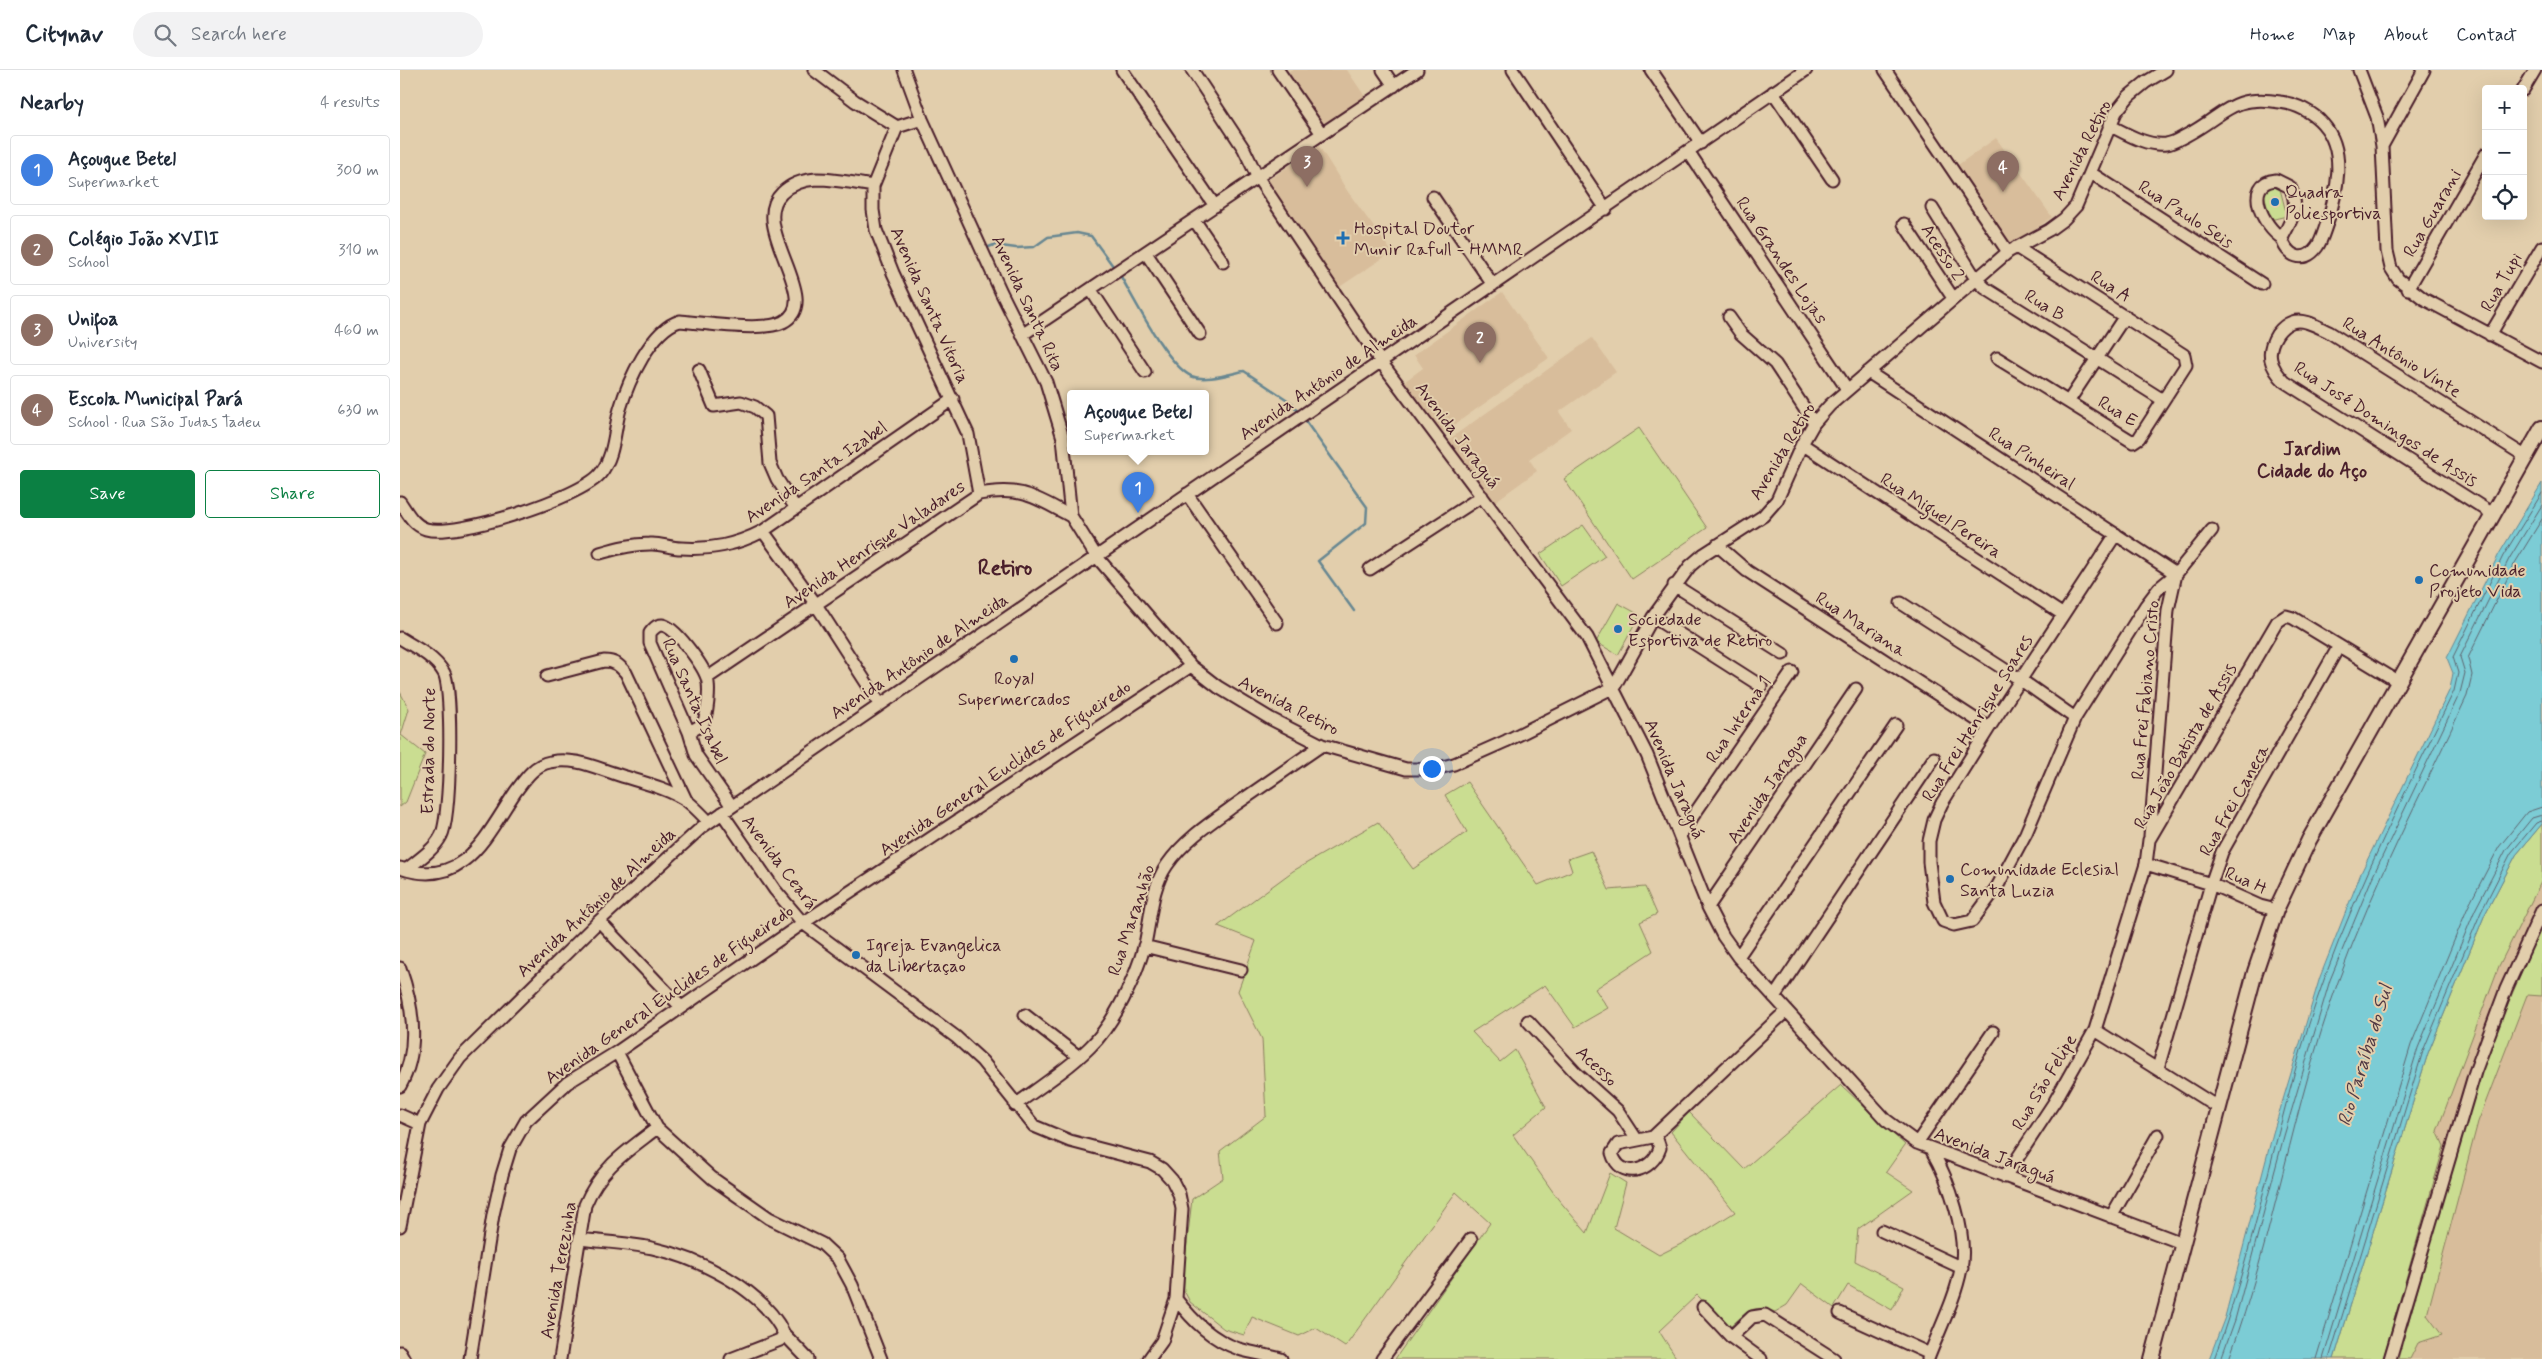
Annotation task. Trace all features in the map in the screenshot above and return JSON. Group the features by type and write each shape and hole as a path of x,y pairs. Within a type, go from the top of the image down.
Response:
{"main road":[{"path":"2152,1359 2255,972 2276,910 2309,840 2397,681 2542,428"}],"street":[{"path":"814,70 855,101 897,127 922,119"},
{"name":"Avenida Santa Rita","path":"904,70 922,119 1022,335 1046,382 1063,438 1071,516 1096,556"},
{"path":"1122,70 1215,206"},
{"name":"Avenida Jaraguá","path":"1192,70 1244,149 1258,178 1381,362 1587,637 1647,755 1708,907 1723,936 1738,957 1886,1120 1917,1143 1932,1151 2182,1243"},
{"path":"1278,70 1322,134"},
{"path":"1383,70 1394,86"},
{"path":"1022,335 1195,221 1417,70"},
{"path":"1513,70 1606,209"},
{"path":"1650,70 1701,142"},
{"path":"1885,70 2012,250"},
{"name":"Avenida Retiro","path":"1096,556 1191,666 1218,687 1271,720 1322,745 1406,769 1435,769 1454,764 1506,741 1614,687 1653,617 1674,585 1690,566 1771,508 1784,488 1802,444 1814,423 1847,389 1976,279 2012,250 2049,230 2064,219 2076,206 2109,125 2129,96 2146,82 2166,70"},
{"path":"2359,70 2377,117 2382,146 2387,251 2392,268 2408,289 2542,362"},
{"path":"2382,146 2424,70"},
{"path":"2526,85 2535,70"},
{"name":"Avenida Antônio de Almeida","path":"400,1226 420,1124 438,1089 460,1058 599,921 709,822 1606,209 1774,92 1798,72"},
{"path":"1774,92 1832,179"},
{"path":"2109,125 2150,143 2168,144 2194,131 2226,109 2245,101 2254,99 2282,102 2307,111 2324,124 2333,140 2337,160 2336,188 2328,218 2316,248 2305,257 2293,256 2286,250 2282,238 2269,227 2259,207 2259,188 2270,180 2276,180 2286,184 2294,196 2296,207 2282,238"},
{"name":"Avenida Santa Vitoria","path":"897,127 882,158 873,186 873,210 882,247 968,434 979,494"},
{"name":"Rua Grandes Lojas","path":"1688,151 1847,389"},
{"name":"Rua Guarani","path":"2408,289 2482,161"},
{"name":"Rua Paulo Seis","path":"2091,172 2262,284"},
{"path":"400,502 416,523 425,529 456,530 518,513 591,483 607,464 620,410 632,375 668,325 680,321 774,325 789,318 793,311 795,292 773,229 772,218 779,195 798,182 815,179 873,186"},
{"path":"1433,196 1493,285"},
{"path":"1932,208 1976,279"},
{"path":"1195,221 1223,262"},
{"name":"Acesso 2","path":"1904,224 1953,298"},
{"name":"Rua Tupi","path":"2490,335 2542,247"},
{"name":"Rua A","path":"2012,250 2125,316 2186,358"},
{"path":"1146,253 1200,334"},
{"name":"Rua B","path":"1976,279 1985,288 2164,400"},
{"path":"1090,290 1144,372"},
{"path":"2068,402 2125,316"},
{"path":"1730,317 1741,334 1775,364 1814,423"},
{"name":"Rua Antônio Vinte","path":"2269,356 2273,342 2281,329 2292,322 2310,323 2329,332 2525,456"},
{"name":"Rua José Domingos de Assis","path":"2269,356 2272,367 2285,382 2493,514"},
{"name":"Rua E","path":"1997,358 2133,442 2139,438 2164,400 2186,365 2186,358"},
{"path":"699,370 714,406 741,402 755,407 766,416 770,463 777,479 795,507"},
{"name":"Rua Pinheiral","path":"1868,372 2176,574"},
{"name":"Avenida Santa Izabel","path":"600,553 626,545 651,544 679,548 730,546 763,531 953,399"},
{"name":"Rua Miguel Pereira","path":"1802,444 2062,614"},
{"name":"Avenida Henrique Valadares","path":"707,678 815,603 979,494 1002,490 1023,492 1071,516"},
{"path":"1187,494 1277,623"},
{"path":"1370,569 1482,496"},
{"name":"Rua Frei Henrique Soares","path":"2116,534 1989,728 1942,803 1934,820 1929,842 1929,862 1938,913 1943,920 1954,925 1972,921 1997,888 2026,834 2075,718 2146,605 2159,588 2176,574 2212,530"},
{"path":"763,531 815,603 880,704"},
{"name":"Rua Mariana","path":"1718,545 1747,571 1989,728"},
{"name":"Rua Frei Fabiano Cristo","path":"2149,840 2168,610 2176,574"},
{"path":"1674,585 1783,654"},
{"path":"1901,604 2021,680 2075,718"},
{"name":"Rua João Batista de Assis","path":"2095,1030 2146,864 2149,840 2277,622 2286,616 2293,618 2397,681"},
{"path":"1653,617 1761,686"},
{"name":"Rua Santa Isabel","path":"707,678 682,640 667,627 661,625 654,627 650,633 650,643 689,732 696,755 726,809"},
{"name":"Estrada do Norte","path":"400,638 440,667 449,686 448,806 443,833 430,850 403,869"},
{"name":"Rua Frei Caneca","path":"2158,1068 2210,884 2222,852 2340,646"},
{"path":"547,676 604,661 612,661 618,664 626,673 686,800 709,822"},
{"name":"Avenida General Euclides de Figueiredo","path":"470,1359 493,1215 510,1149 526,1121 560,1090 803,923 1191,666"},
{"name":"Rua Interna 1","path":"1680,835 1792,672"},
{"path":"689,732 698,727 704,719 708,705 707,678"},
{"name":"Avenida Jaragua","path":"1708,907 1856,688"},
{"path":"1738,957 1896,724"},
{"name":"Rua Maranhão","path":"1015,1105 1079,1057 1103,1033 1132,979 1144,946 1156,890 1173,856 1215,820 1322,745"},
{"path":"1774,997 1934,758"},
{"path":"403,869 442,873 474,854 522,782 534,769 548,762 576,762 650,785 686,800"},
{"name":"Avenida Ceará","path":"726,809 776,890 803,923 956,1037 982,1061 1015,1105 1034,1126 1070,1142 1150,1162 1167,1174 1180,1194 1182,1209 1176,1299 1162,1341 1149,1359"},
{"name":"Rua H","path":"2146,864 2210,884 2260,906 2276,910"},
{"path":"2390,1359 2475,1072 2506,989 2542,910"},
{"path":"599,921 681,1007"},
{"path":"1144,946 1241,970"},
{"path":"400,968 406,985 411,1018 412,1057 400,1086"},
{"path":"1653,1137 1657,1139 1660,1148 1653,1163 1644,1169 1632,1171 1618,1164 1612,1153 1618,1144 1653,1137 1786,1011"},
{"path":"1025,1015 1079,1057"},
{"name":"Acesso","path":"1528,1020 1576,1073 1618,1110 1637,1140"},
{"path":"2095,1030 2219,1108"},
{"name":"Rua São Felipe","path":"2005,1177 2055,1101 2095,1030"},
{"path":"1917,1143 1993,1032"},
{"path":"617,1052 657,1128 712,1178 769,1218 822,1244 838,1259 852,1284 881,1359"},
{"path":"400,1115 420,1124"},
{"name":"Avenida Terezinha","path":"560,1359 585,1205 600,1175 613,1161 657,1128"},
{"path":"2111,1218 2158,1135"},
{"path":"1840,1313 1929,1356 1962,1268 1962,1246 1952,1192 1932,1151"},
{"path":"1882,1230 1962,1268"},
{"path":"580,1238 652,1248 713,1269 740,1286 762,1305 779,1324 782,1337 808,1359"},
{"path":"1382,1359 1471,1239"},
{"path":"1176,1299 1196,1323 1214,1338 1239,1349 1280,1359"},
{"path":"1703,1307 1731,1337 1761,1359"},
{"path":"1731,1337 1752,1317 1765,1314 1791,1333 1834,1359"},
{"path":"731,1359 782,1337"},
{"path":"400,1352 404,1359"}],"shaded area":[{"path":"1290,70 1347,70 1366,98 1322,130 1287,76"},
{"path":"1996,138 2052,217 2011,246 1955,167"},
{"path":"1319,146 1348,192 1392,252 1338,288 1267,181"},
{"path":"1502,292 1549,358 1441,434 1404,382 1423,368 1414,355"},
{"path":"1592,338 1616,372 1559,412 1571,429 1529,459 1537,471 1493,503 1448,440"},
{"path":"2542,824 2542,1359 2334,1359"}],"green space":[{"name":"Quadra Poliesportiva","path":"2279,185 2287,216 2270,220 2263,189"},
{"path":"1639,428 1707,528 1632,579 1564,479"},
{"path":"1583,525 1605,556 1561,586 1540,554"},
{"name":"Sociedade Esportiva de Retiro","path":"1618,603 1640,615 1618,655 1596,642"},
{"path":"400,692 409,709 401,735 425,754 406,802 400,807"},
{"path":"1467,782 1538,885 1572,871 1568,859 1591,851 1609,890 1645,887 1657,914 1640,922 1653,951 1595,989 1608,1008 1575,1027 1545,985 1472,1032 1500,1062 1515,1050 1546,1107 1513,1135 1558,1199 1587,1233 1610,1173 1626,1183 1614,1228 1659,1255 1697,1236 1735,1212 1671,1132 1689,1112 1744,1169 1841,1085 1905,1145 1886,1172 1913,1190 1858,1229 1855,1261 1904,1286 1892,1310 1848,1285 1834,1308 1802,1284 1787,1305 1775,1312 1761,1308 1750,1310 1730,1327 1697,1295 1659,1331 1677,1359 1395,1359 1490,1223 1456,1192 1345,1347 1316,1328 1299,1336 1252,1317 1244,1335 1224,1329 1190,1302 1182,1287 1192,1199 1223,1178 1220,1151 1266,1116 1262,1039 1238,991 1256,941 1218,926 1293,871 1378,822 1413,869 1467,832 1445,795"},
{"path":"2542,824 2542,880 2499,966 2437,1131 2444,1146 2383,1359 2334,1359 2428,1053 2485,914 2516,855"},
{"path":"2542,924 2542,996 2527,995 2478,1122 2427,1315 2442,1335 2418,1343 2410,1359 2398,1359 2480,1069"}],"water":[{"name":"Rio Paraíba do Sul","path":"2542,483 2542,824 2516,855 2485,914 2428,1053 2334,1359 2209,1359 2225,1317 2273,1133 2320,977 2361,873 2450,689 2453,673 2447,658 2499,554"}],"waterway":[{"path":"986,248 994,245 1016,248 1034,247 1048,237 1077,233 1091,236 1113,266"},
{"path":"1120,275 1162,346 1172,359 1191,376 1197,378 1217,377 1244,371 1292,403 1297,410"},
{"path":"1306,422 1367,507 1366,523 1318,561 1354,611"}],"place":[{"name":"Unifoa","path":"1307,187"},
{"name":"Escola Municipal Pará","path":"2003,192"},
{"name":"Quadra Poliesportiva","path":"2275,202"},
{"name":"Hospital Doutor Munir Rafull - HMMR","path":"1343,238"},
{"name":"Colégio João XVIII","path":"1480,363"},
{"name":"Açougue Betel","path":"1138,513"},
{"name":"Comunidade Projeto Vida","path":"2419,580"},
{"name":"Sociedade Esportiva de Retiro","path":"1618,629"},
{"name":"Royal Supermercados","path":"1014,659"},
{"name":"Comunidade Eclesial Santa Luzia","path":"1950,879"},
{"name":"Igreja Evangelica da Libertaçao","path":"856,955"}],"district":[{"name":"Jardim Cidade do Aço","path":"2312,459"},
{"name":"Retiro","path":"1005,567"}]}
